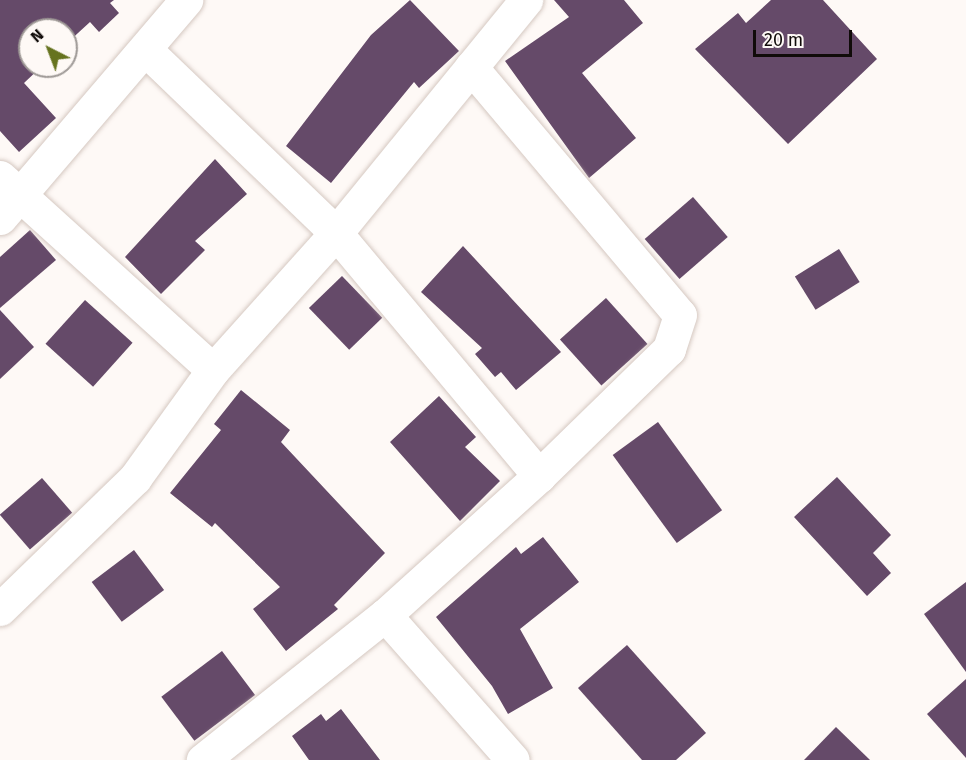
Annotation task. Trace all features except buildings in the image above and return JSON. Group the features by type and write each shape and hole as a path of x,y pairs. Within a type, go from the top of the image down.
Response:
{"street":[{"path":"186,0 146,50 6,197 213,370"},
{"path":"0,609 135,478 213,370 336,233 526,0"},
{"path":"146,50 336,233 539,476"},
{"path":"203,760 385,615 539,476 669,349 680,315 471,67"},
{"path":"385,615 513,760"}]}
